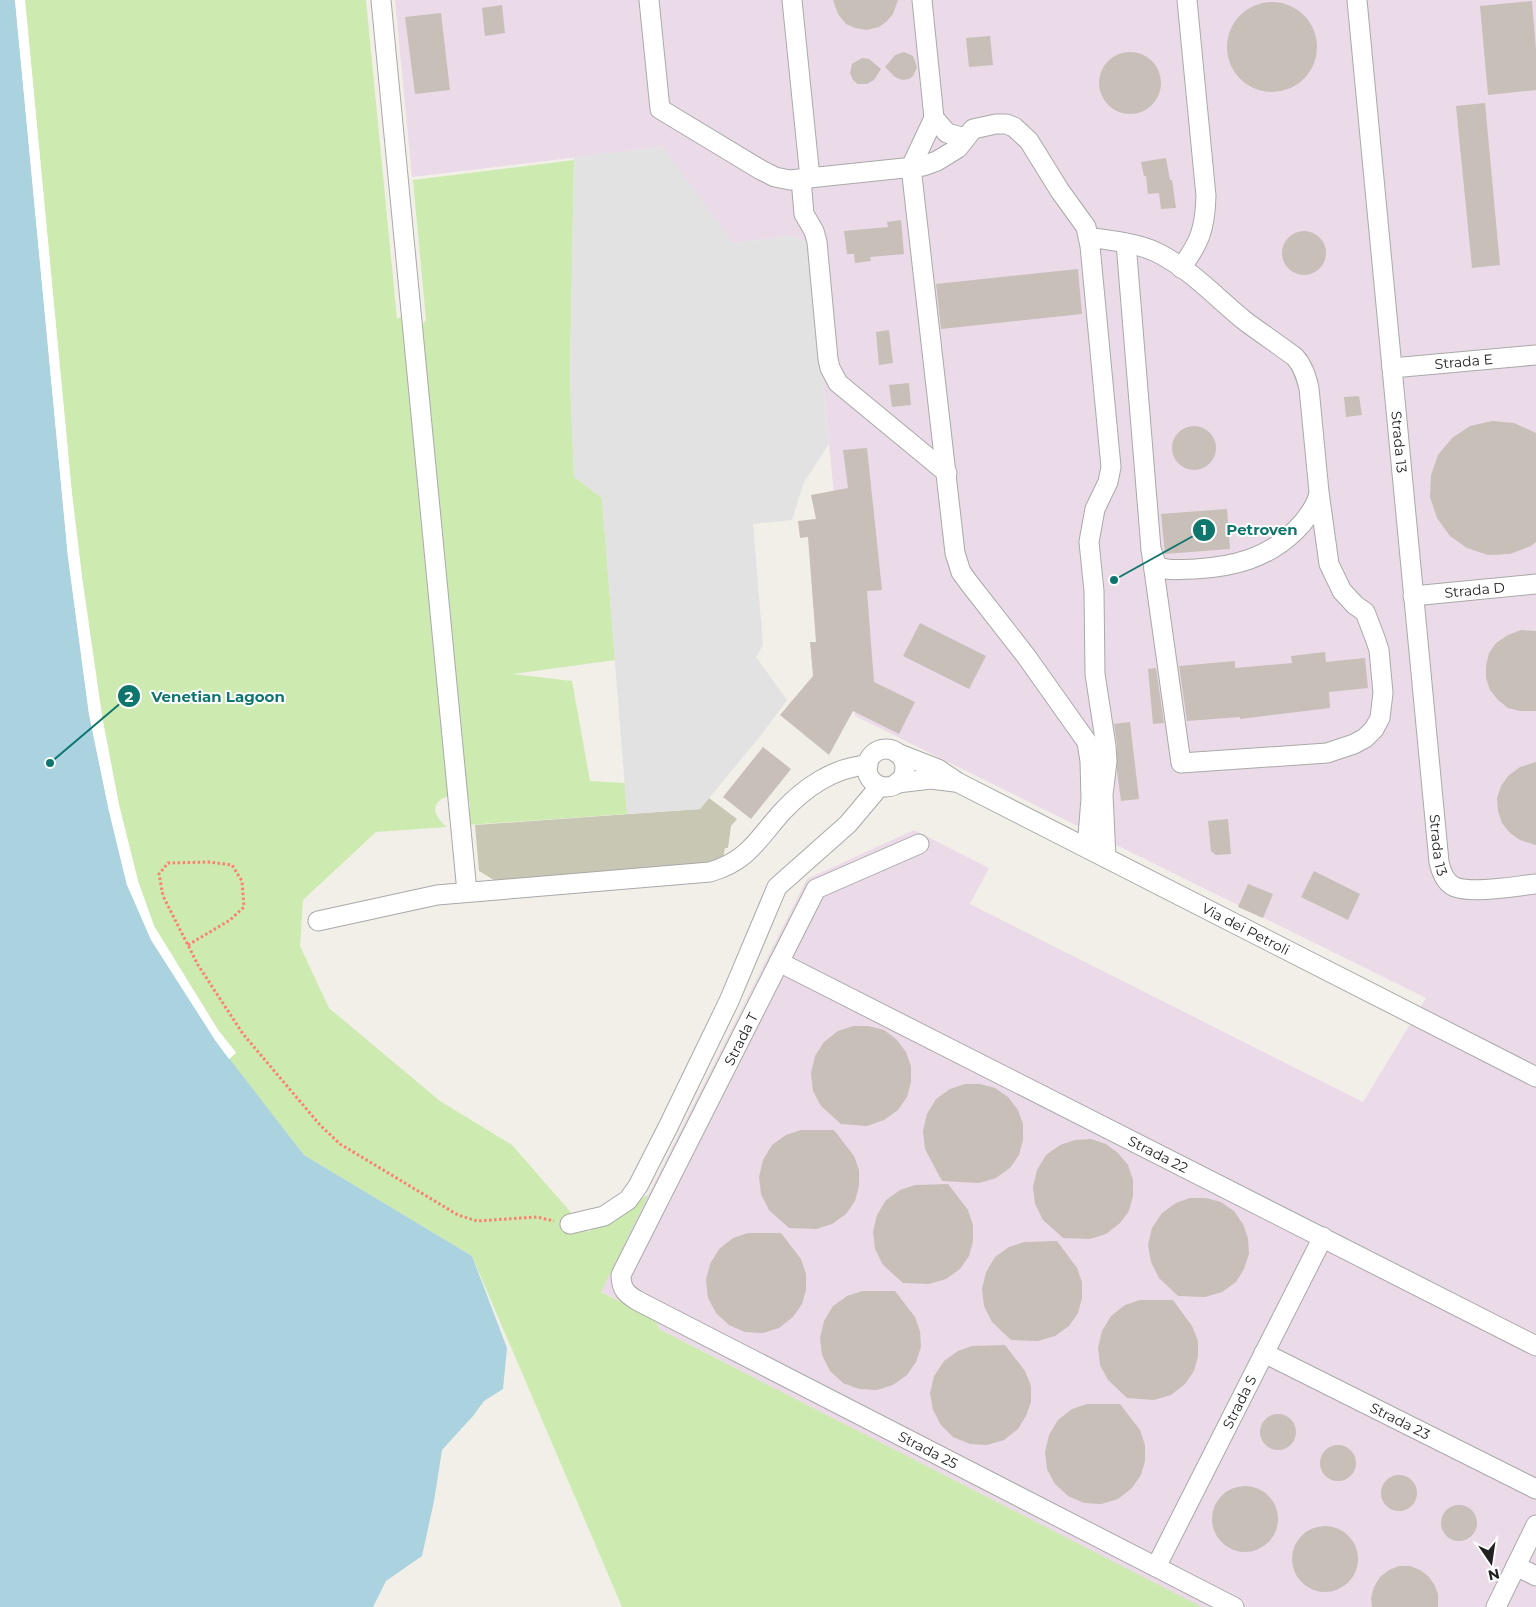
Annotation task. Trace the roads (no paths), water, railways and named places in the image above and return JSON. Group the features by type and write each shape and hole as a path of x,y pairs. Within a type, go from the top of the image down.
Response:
{"street":[{"path":"381,0 466,892"},
{"path":"649,0 660,109 774,177 790,180 805,179 924,166 937,161 958,148 973,129 1006,124 1022,133 1036,151 1060,191 1086,227 1089,238 1110,467 1108,482 1095,509 1089,542 1094,591 1095,674 1106,746 1103,795 1106,858"},
{"path":"792,0 805,179 804,214 818,242 828,359 833,375 838,383 947,473"},
{"path":"922,0 934,118 911,167 955,553 961,572 1026,656 1087,742 1090,761 1087,848"},
{"path":"1181,268 1195,248 1206,214 1206,196 1187,0"},
{"name":"Strada 13","path":"1357,0 1439,862 1447,882 1454,887 1475,890 1536,884"},
{"path":"934,118 947,133 965,138"},
{"path":"1089,238 1126,243 1161,254 1295,357 1301,364 1309,388 1319,494 1329,564 1342,591 1365,612 1379,650 1383,693 1380,718 1374,729 1360,741 1339,749 1315,754 1180,763 1151,549 1126,243"},
{"name":"Strada E","path":"1392,368 1536,355"},
{"path":"1151,549 1157,566 1161,569 1226,566 1247,561 1286,540 1307,518 1319,494"},
{"name":"Strada D","path":"1413,596 1536,584"},
{"path":"570,1224 604,1216 628,1200 638,1186 729,1001 777,887 848,824 889,784 904,774 905,768 902,757 898,752 886,749 879,750 870,759 868,765 870,778 889,784"},
{"name":"Via dei Petroli","path":"898,752 938,768 957,782 1536,1077"},
{"path":"318,921 437,894 700,874 719,870 748,853 783,811 821,779 848,767 868,765"},
{"name":"Via dei Petroli","path":"889,784 931,779 957,782"},
{"name":"Strada T","path":"624,1291 621,1284 621,1275 816,889 919,844"},
{"name":"Strada 22","path":"779,962 1536,1346"},
{"name":"Strada S","path":"1156,1567 1323,1237"},
{"name":"Strada 25","path":"624,1291 638,1301 1234,1607"},
{"name":"Strada 23","path":"1264,1353 1536,1490"},
{"path":"1496,1607 1536,1525"},
{"path":"1516,1566 1536,1576"}],"water":[{"path":"0,0 15,0 68,557 89,714 109,811 127,885 215,1040 304,1155 472,1256 507,1348 503,1389 484,1401 442,1450 434,1501 422,1556 386,1581 373,1607 0,1607"}],"place":[{"name":"Petroven","path":"1114,580"},
{"name":"Venetian Lagoon","path":"50,763"}]}
